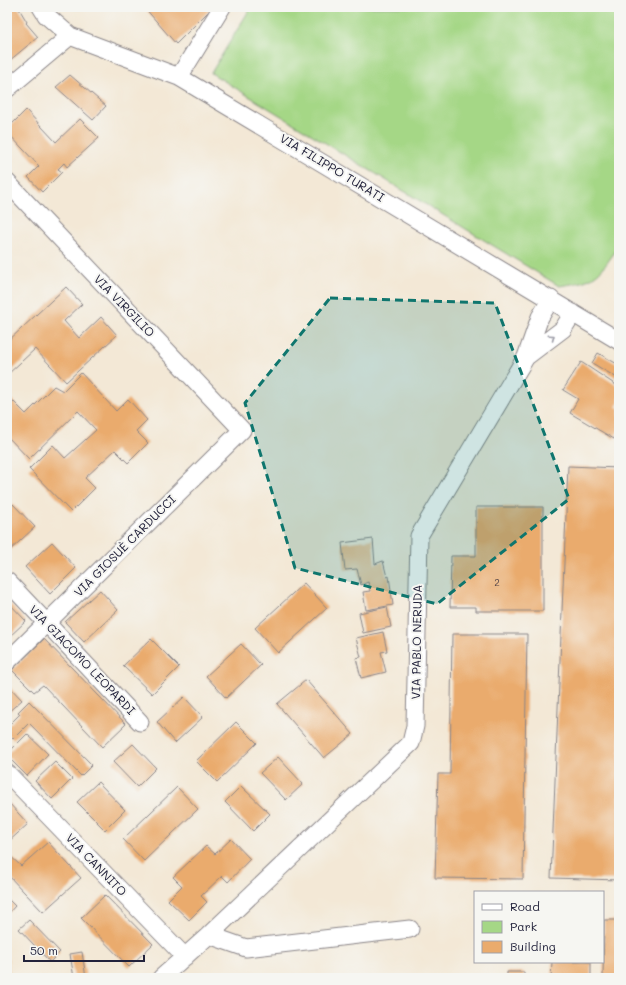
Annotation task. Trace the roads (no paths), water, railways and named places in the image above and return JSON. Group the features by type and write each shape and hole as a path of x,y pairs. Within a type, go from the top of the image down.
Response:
{"street":[{"path":"179,77 222,7"},
{"name":"VIA FILIPPO TURATI","path":"48,10 70,36 179,77 619,341"},
{"path":"7,89 70,36"},
{"name":"VIA VIRGILIO","path":"7,182 242,430"},
{"path":"526,357 540,317 551,299"},
{"name":"VIA PABLO NERUDA","path":"161,978 209,935 411,743 414,726 419,536 526,357 563,329 573,313"},
{"name":"VIA GIOSUÈ CARDUCCI","path":"7,662 242,430"},
{"name":"VIA GIACOMO LEOPARDI","path":"7,582 140,722"},
{"name":"VIA CANNITO","path":"7,773 185,957"},
{"path":"209,935 246,948 410,929"}]}
